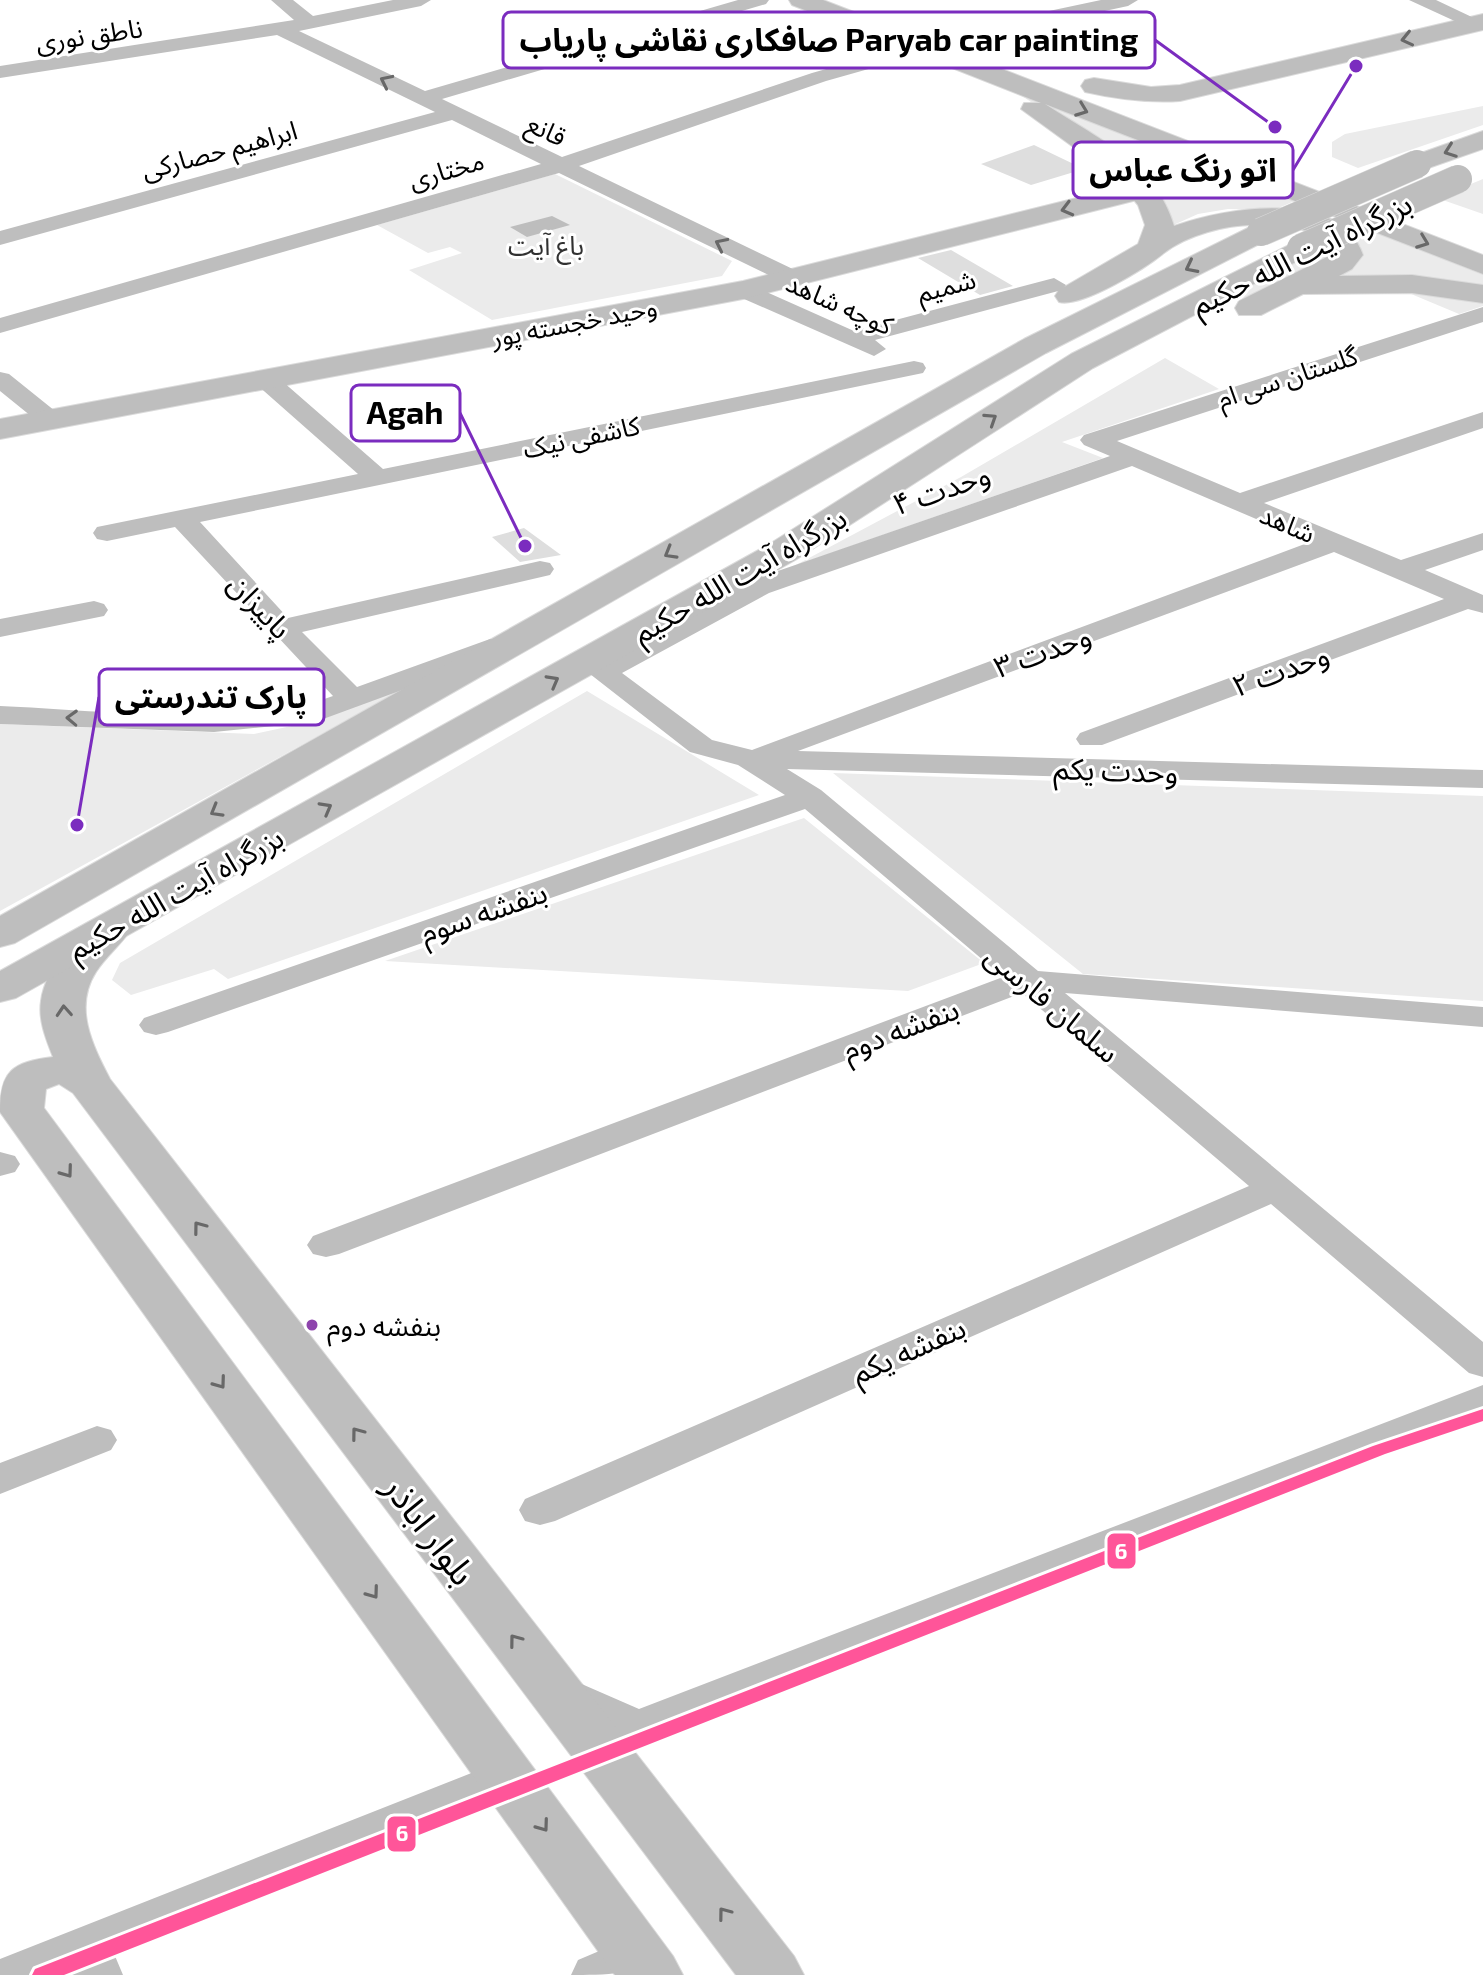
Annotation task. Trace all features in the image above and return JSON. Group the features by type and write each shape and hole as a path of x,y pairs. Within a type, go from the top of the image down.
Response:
{"main road":[{"path":"802,0 1483,265"},
{"path":"1094,86 1151,95 1180,93 1475,21"},
{"path":"939,25 1179,119"},
{"path":"971,67 1102,156 1141,187 1156,209 1160,225 1149,253"},
{"name":"بزرگراه آیت الله حکیم","path":"0,934 1035,346 1261,232 1417,164 1483,139"},
{"path":"1322,172 1439,216"},
{"name":"بزرگراه آیت الله حکیم","path":"0,989 784,551 1082,361 1301,248 1470,174"},
{"name":"وحید خجسته پور","path":"0,429 743,290 1131,193 1141,187"},
{"path":"737,515 840,436 1001,333 1208,220 1252,214 1317,225 1346,244 1348,255 1341,263 1117,374 939,475 784,551"},
{"path":"1294,286 1383,283 1435,286 1483,294"},
{"name":"بلوار اباذر","path":"111,928 76,963 61,1002 68,1041 89,1083 772,1975"},
{"path":"89,1083 66,1070 41,1072 22,1086 10,1106 507,1777 628,1968"}],"street":[{"path":"281,0 309,23"},
{"name":"ناطق نوری","path":"0,72 280,29 421,0"},
{"path":"421,99 759,0"},
{"path":"785,0 802,0"},
{"path":"964,35 1128,0"},
{"path":"1419,0 1475,21"},
{"path":"1438,8 1476,0"},
{"name":"قانع","path":"280,29 791,277"},
{"name":"مختاری","path":"0,326 558,166 819,77 904,53"},
{"name":"ابراهیم حصارکی","path":"0,238 452,114"},
{"name":"شمیم","path":"852,339 1054,285"},
{"name":"کوچه شاهد","path":"743,290 914,368"},
{"name":"گلستان سی ام","path":"1093,440 1483,314"},
{"name":"کاشفی نیک","path":"107,533 914,368"},
{"path":"0,379 51,420"},
{"path":"265,379 377,477"},
{"path":"1239,502 1483,420"},
{"name":"شاهد","path":"1093,440 1476,602"},
{"name":"وحدت ۴","path":"605,674 611,667 759,587 1133,457"},
{"name":"پاییزان","path":"181,517 282,628 344,690"},
{"path":"1400,570 1483,541"},
{"name":"وحدت ۳","path":"749,759 1335,542"},
{"path":"282,628 540,569"},
{"name":"وحدت ۲","path":"1091,739 1476,602"},
{"path":"0,628 94,610"},
{"path":"6,709 214,723 315,713 527,634"},
{"name":"سلمان فارسی","path":"605,674 701,746 749,759 810,797 1483,1363"},
{"name":"وحدت یکم","path":"749,759 1483,779"},
{"name":"بنفشه سوم","path":"156,1025 810,797"},
{"path":"1025,980 1483,1017"},
{"name":"بنفشه دوم","path":"326,1245 1025,980"},
{"name":"بنفشه یکم","path":"540,1510 1276,1188"},
{"path":"553,1688 638,1728 1483,1399"},
{"path":"0,1479 97,1440"},
{"path":"14,1975 93,1960 507,1777"}],"green space":[{"path":"1013,90 1299,199 1274,210 1228,209 1198,214 1169,227 1097,146"},
{"path":"1483,106 1483,125 1358,168 1332,157 1332,142 1345,134"},
{"name":"باغ آیت","path":"555,174 732,261 722,276 492,320 409,270 462,253 450,247 428,253 377,225"},
{"path":"1483,179 1483,214 1437,198"},
{"path":"1370,230 1483,275 1483,291 1335,276 1361,258 1361,247 1350,236"},
{"path":"1335,243 1335,259 1256,294 1199,310"},
{"path":"1392,286 1483,297 1483,306 1459,314"},
{"path":"1165,358 1219,389 1062,442 1103,458 794,566 961,477"},
{"path":"414,683 0,911 0,724 254,734 296,725"},
{"path":"587,691 759,795 228,979 214,969 131,995 112,980 120,963"},
{"path":"833,773 1483,796 1483,1001 1083,974"},
{"path":"804,818 984,963 908,991 385,961"}],"shaded area":[{"path":"552,216 570,225 527,237 510,227"}],"building":[{"path":"1034,145 1084,169 1031,185 981,164"},
{"path":"951,250 1013,286 980,295 918,258"},
{"path":"524,528 561,555 520,562 492,537"}],"transit line":[{"name":"6","path":"42,1975 1379,1450 1483,1415"}],"place":[{"name":"اتو رنگ عباس","path":"1356,66"},
{"name":"صافکاری نقاشی پاریاب Paryab car painting","path":"1275,127"},
{"name":"Agah","path":"525,546"},
{"name":"پارک تندرستی","path":"77,825"},
{"name":"بنفشه دوم","path":"312,1325"}]}
